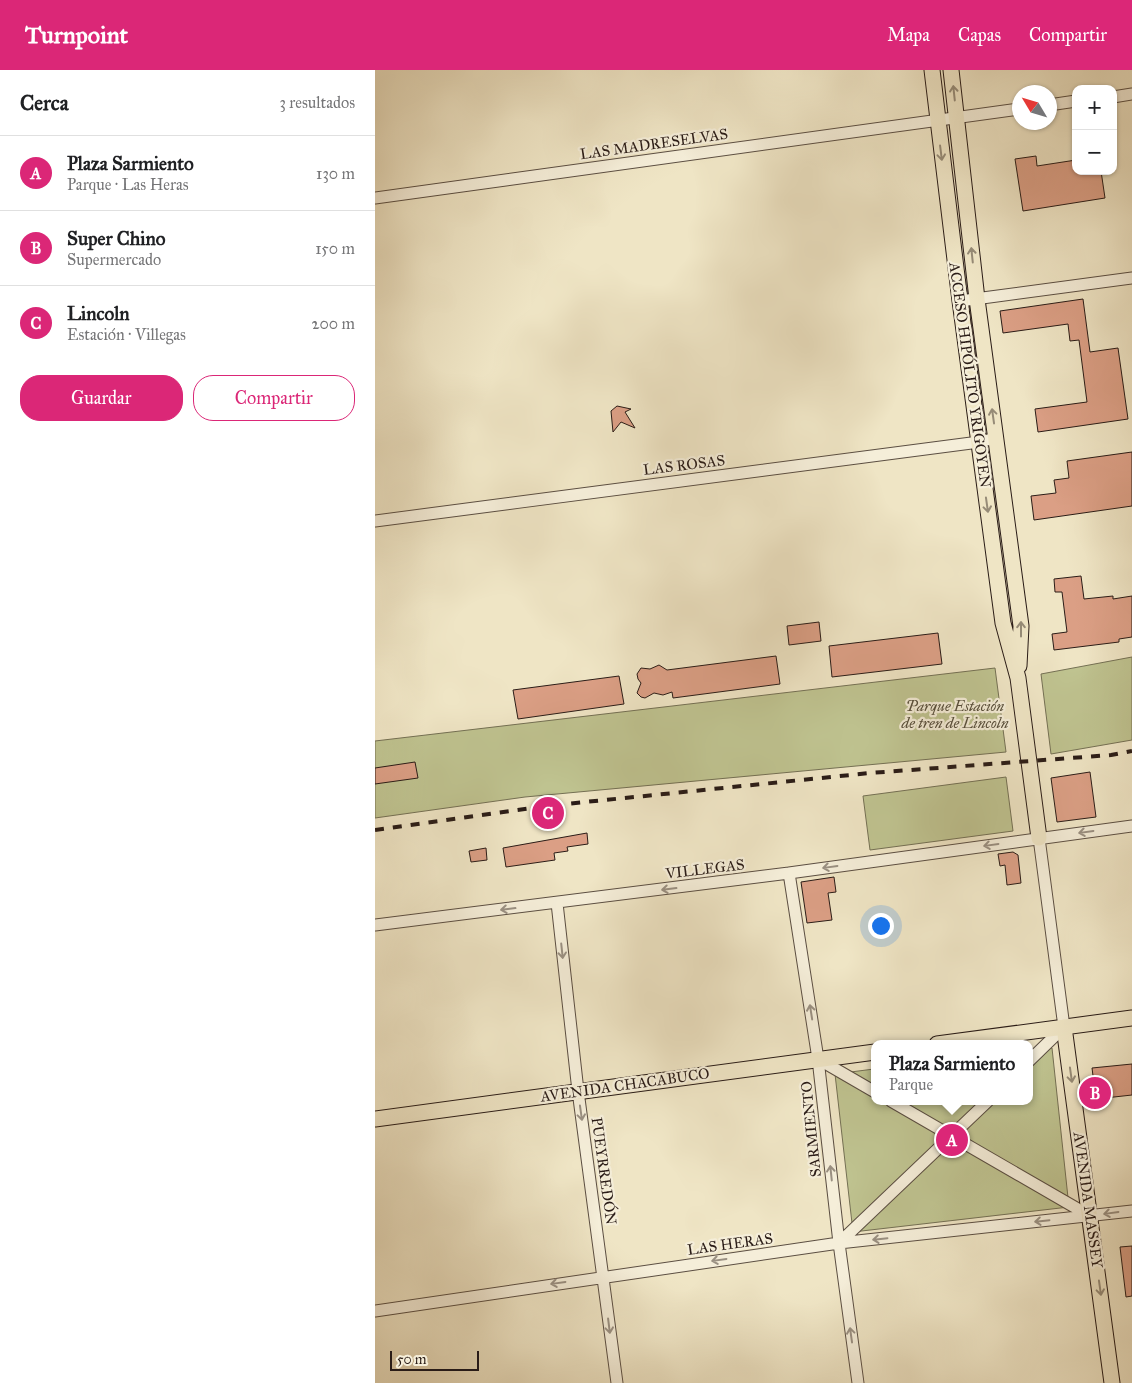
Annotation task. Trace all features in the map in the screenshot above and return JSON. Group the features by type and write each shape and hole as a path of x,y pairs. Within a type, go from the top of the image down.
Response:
{"main road":[{"name":"ACCESO HIPÓLITO YRIGOYEN","path":"932,70 960,301 1003,623 1018,678 1039,838"},
{"name":"ACCESO HIPÓLITO YRIGOYEN","path":"951,70 977,299 1021,626 1018,678"},
{"path":"967,1040 1132,1018"},
{"name":"AVENIDA MASSEY","path":"1064,1027 1113,1383"},
{"name":"AVENIDA CHACABUCO","path":"375,1118 871,1052"}],"street":[{"path":"1117,96 1132,94"},
{"path":"1057,104 1072,102"},
{"name":"LAS MADRESELVAS","path":"375,198 1012,110"},
{"path":"960,301 1132,278"},
{"name":"LAS ROSAS","path":"375,521 979,442 996,438"},
{"name":"VILLEGAS","path":"375,925 789,873 1132,826"},
{"name":"AVENIDA MASSEY","path":"1039,838 1064,1027"},
{"name":"SARMIENTO","path":"789,873 818,1059 839,1243 858,1383"},
{"name":"PUEYRREDÓN","path":"557,903 578,1091 617,1383"},
{"path":"1033,1057 1064,1027"},
{"path":"818,1059 871,1090"},
{"path":"898,1105 1090,1216"},
{"path":"839,1243 984,1105"},
{"name":"LAS HERAS","path":"375,1311 839,1243 1132,1211"}],"green space":[{"name":"Parque Estación de tren de Lincoln","path":"1132,657 1132,740 1051,754 1041,674"},
{"name":"Parque Estación de tren de Lincoln","path":"995,668 1006,752 525,797 375,818 375,741"},
{"path":"1006,777 1013,831 870,850 863,796"},
{"path":"1052,1048 1069,1207 853,1232 835,1074 871,1069 871,1105 1033,1105 1033,1051"}],"building":[{"path":"1036,156 1037,166 1072,161 1072,175 1102,175 1105,198 1023,211 1015,159"},
{"path":"1083,299 1090,352 1118,348 1128,419 1038,432 1035,409 1087,402 1079,340 1070,341 1068,324 1003,333 1000,311"},
{"path":"617,406 631,409 625,412 635,428 621,422 613,432 611,411"},
{"path":"1132,452 1132,506 1034,520 1031,496 1056,493 1054,480 1069,478 1067,461"},
{"path":"1081,576 1084,599 1113,596 1113,599 1132,596 1132,637 1119,639 1119,642 1054,650 1052,634 1067,632 1062,592 1055,592 1054,579"},
{"path":"819,622 821,641 789,645 787,626"},
{"path":"938,633 942,664 832,677 829,646"},
{"path":"776,656 780,684 673,698 672,692 663,695 654,693 645,698 637,693 641,683 637,674 641,668 650,669 659,665 667,670"},
{"path":"619,676 624,704 518,719 513,690"},
{"path":"415,762 418,778 375,784 375,768"},
{"path":"1090,772 1096,817 1057,822 1051,778"},
{"path":"587,833 588,844 567,847 568,851 554,853 555,860 506,867 503,848"},
{"path":"486,848 487,860 471,862 469,851"},
{"path":"1013,852 1018,855 1021,883 1007,885 1005,865 1000,866 998,854"},
{"path":"834,877 836,892 828,893 832,920 807,923 801,882"},
{"path":"1132,1064 1132,1095 1096,1099 1092,1068"},
{"path":"1132,1246 1132,1296 1126,1297 1120,1247"}],"railway":[{"path":"375,830 546,806 870,773 1111,755 1132,751"}],"place":[{"name":"Lincoln","path":"548,813"},
{"name":"Super Chino","path":"1095,1093"},
{"name":"Plaza Sarmiento","path":"952,1140"}]}
